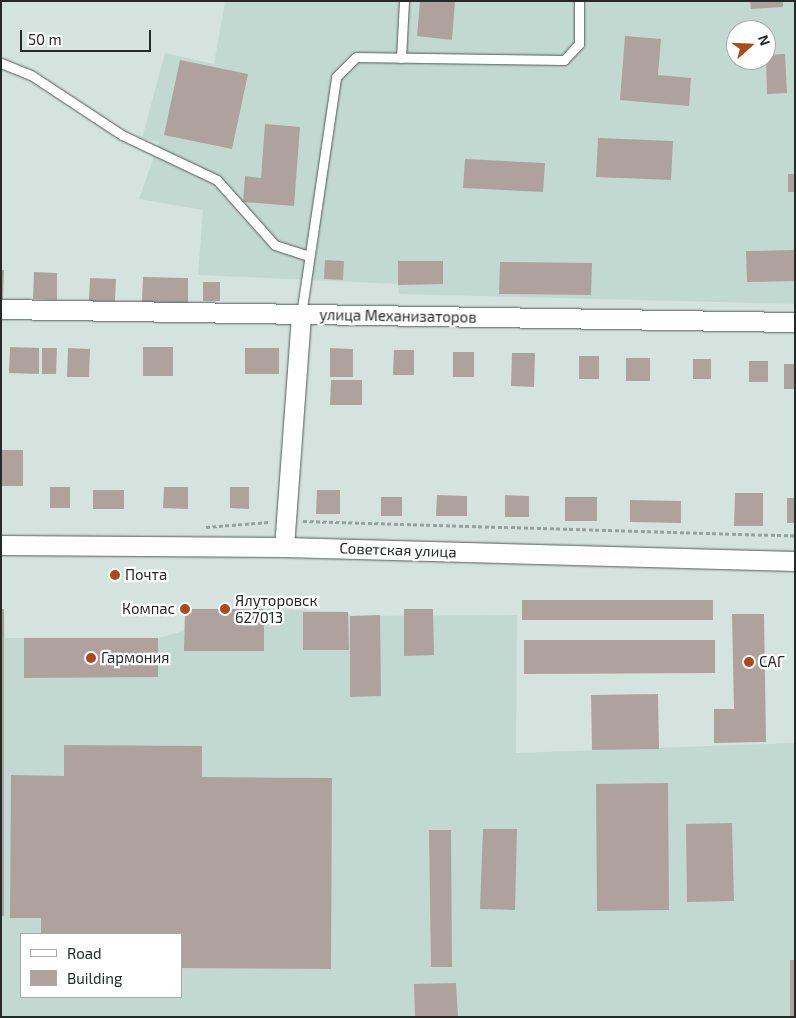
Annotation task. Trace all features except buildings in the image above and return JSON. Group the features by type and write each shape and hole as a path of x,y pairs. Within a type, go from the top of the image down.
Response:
{"street":[{"name":"улица Механизаторов","path":"1,310 795,322"},
{"path":"284,547 301,315"},
{"name":"Советская улица","path":"1,545 284,547 795,560"}],"lane":[{"path":"401,58 404,1"},
{"path":"301,315 336,77 356,57 564,60 579,44 579,1"},
{"path":"1,63 31,75 122,135 217,180 276,245 309,256"}],"path":[{"path":"196,528 285,521 795,536"}],"shaded area":[{"path":"225,1 795,1 795,304 399,294 398,284 198,275 203,210 139,199 159,142 142,138 165,53 214,64"},
{"path":"1,609 4,609 5,638 158,638 184,631 185,651 264,651 264,609 348,612 350,616 517,615 516,753 795,743 795,1017 1,1017"}],"place":[{"name":"Почта","path":"115,575"},
{"name":"Компас","path":"185,609"},
{"name":"Ялуторовск 627013","path":"225,609"},
{"name":"Гармония","path":"91,658"},
{"name":"САГ","path":"749,662"}]}
